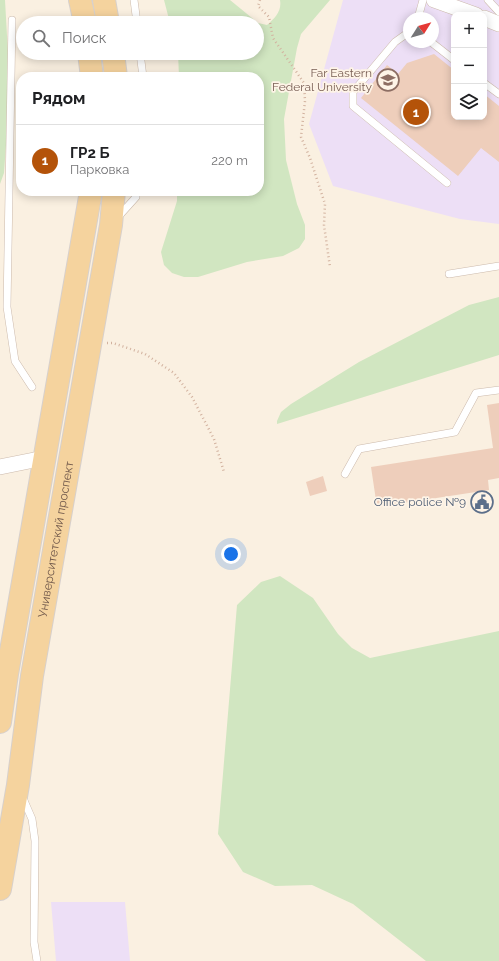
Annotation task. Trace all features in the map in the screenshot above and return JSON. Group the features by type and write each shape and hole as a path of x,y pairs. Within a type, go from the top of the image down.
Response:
{"main road":[{"path":"80,0 83,16"},
{"path":"104,0 107,16"},
{"path":"90,60 91,72"},
{"path":"114,60 115,72"},
{"path":"0,722 89,196"},
{"name":"Университетский проспект","path":"0,889 18,785 32,676 97,309 111,225 114,196"},
{"path":"70,312 97,309"}],"street":[{"path":"434,0 468,12"},
{"path":"487,19 499,24"},
{"path":"0,467 44,458"}],"lane":[{"path":"134,0 136,16"},
{"path":"420,12 423,0"},
{"path":"488,0 499,12"},
{"path":"12,20 7,307 15,361 32,387"},
{"path":"403,36 395,42 354,92 353,106 447,183"},
{"path":"439,48 451,58"},
{"path":"141,60 142,72"},
{"path":"485,84 499,94"},
{"path":"111,225 136,196"},
{"path":"449,274 499,266"},
{"path":"345,474 358,449 455,432 476,393 499,390"},
{"path":"18,785 32,819 35,841 34,942 37,961"}],"path":[{"path":"260,0 258,6 269,17 273,38 304,83 305,101 301,137 310,158 325,204 324,225 330,267"},
{"path":"90,344 113,343 145,354 174,373 192,397 214,439 224,472"}],"shaded area":[{"name":"Far Eastern Federal University","path":"343,0 499,0 499,224 460,219 333,186 309,124"},
{"path":"51,902 125,902 130,961 56,961"}],"green space":[{"path":"0,0 5,0 10,89 4,173 0,184"},
{"path":"164,0 230,0 249,16 168,16"},
{"path":"280,0 330,0 301,34 284,119 286,160 297,204 305,225 305,239 299,248 283,256 247,262 198,277 184,277 172,273 164,265 161,252 177,201 177,196 264,196 264,72 179,72 178,60 264,60 264,24 267,25 279,11"},
{"path":"499,297 499,355 277,424 281,412 291,404 359,362 469,305"},
{"path":"280,576 313,598 338,634 352,648 370,658 499,631 499,961 426,961 353,904 312,885 275,886 243,872 218,834 237,605 261,582"}],"building":[{"path":"434,54 451,68 451,120 487,120 487,96 499,106 499,162 481,148 458,176 361,98 387,65 398,74 407,63"},
{"path":"499,403 499,478 488,480 489,490 377,507 371,467 493,448 487,405"},
{"path":"323,476 327,491 310,496 306,482"}],"place":[{"name":"Far Eastern Federal University","path":"388,80"},
{"name":"ГР2 Б","path":"416,112"},
{"name":"Office police №9","path":"482,502"}]}
